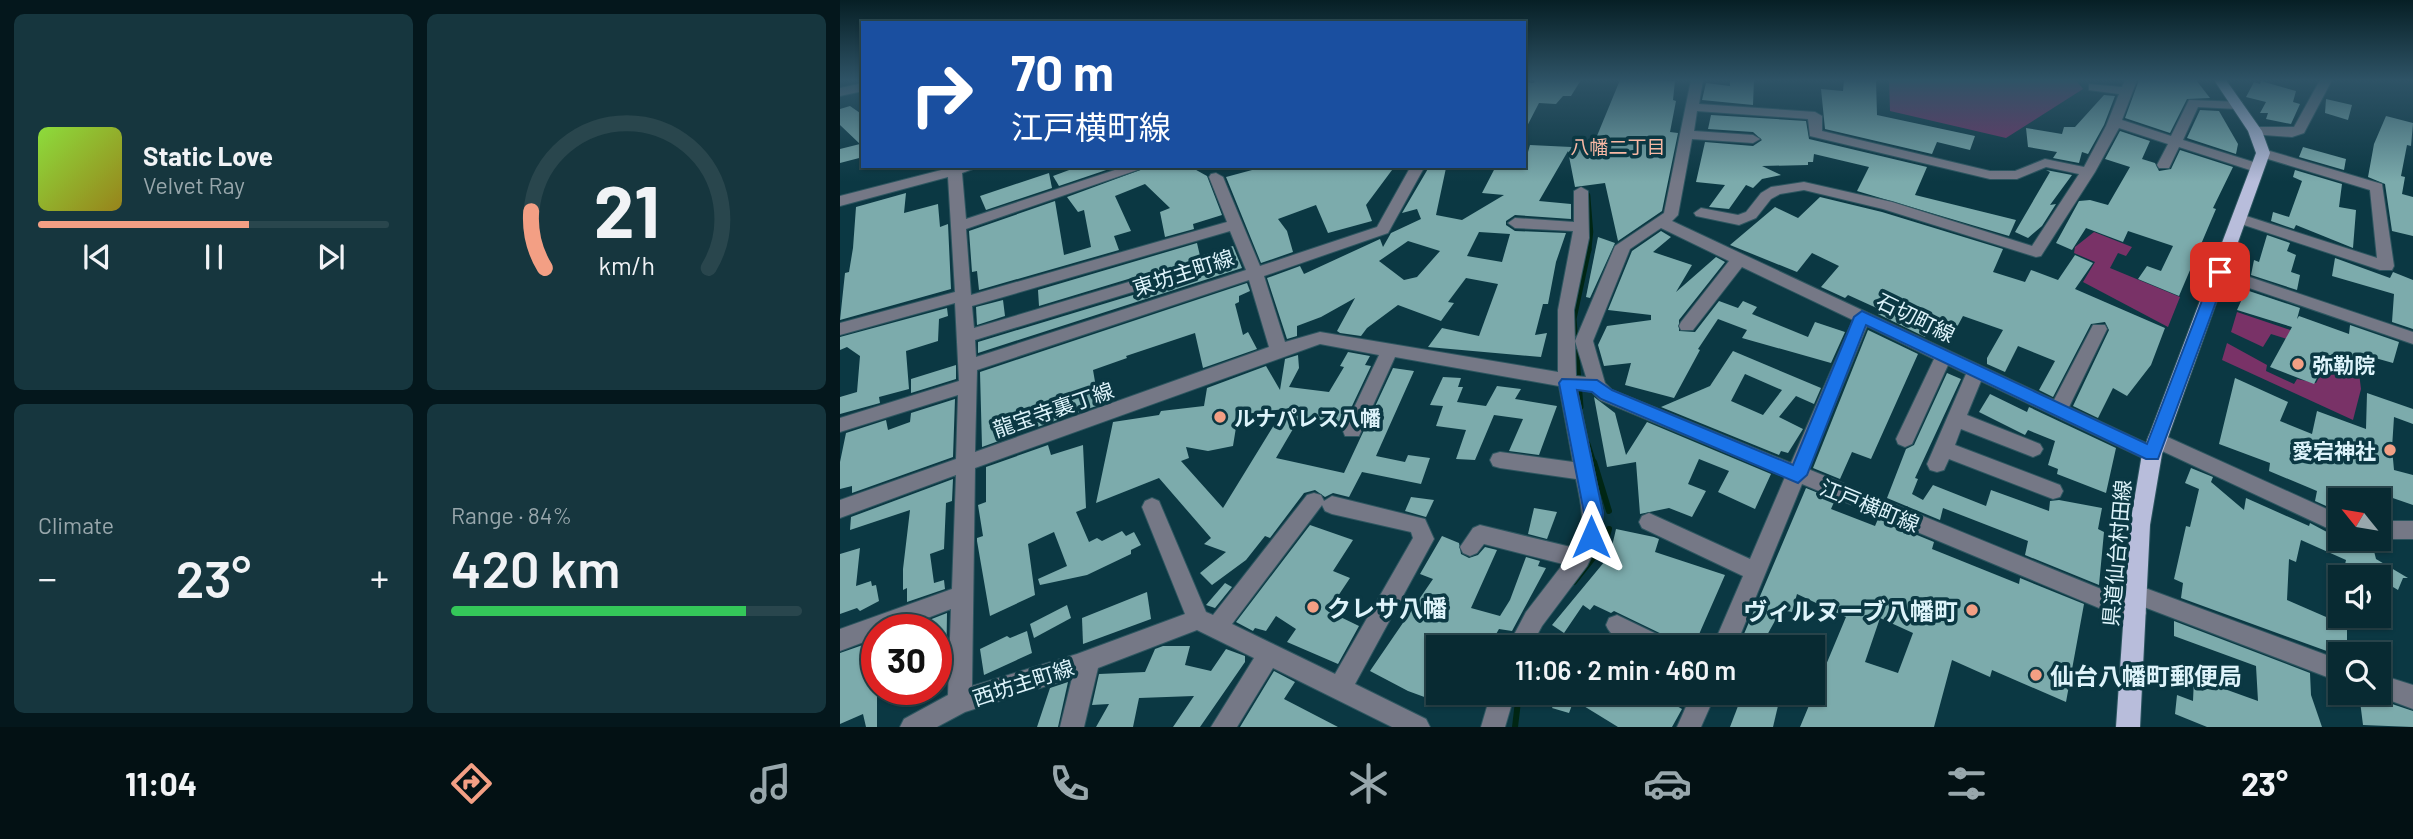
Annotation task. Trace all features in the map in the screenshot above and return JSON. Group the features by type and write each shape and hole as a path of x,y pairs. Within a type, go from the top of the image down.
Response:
{"main road":[{"path":"2243,114 2255,131 2261,160"},
{"name":"県道仙台村田線","path":"2127,727 2140,525 2154,447 2261,160"}],"street":[{"path":"1525,635 1534,619 1580,559 1591,537 1593,513 1585,472 1581,384 1584,341 1623,246 1671,215 1691,114"},
{"path":"1787,114 1815,116 1815,133 1990,175 2017,174 2045,163 2088,172"},
{"path":"1701,213 1739,220 1751,215 1766,196 1776,190 1804,186 1887,205 2036,253 2088,172 2117,114"},
{"path":"2164,165 2188,114"},
{"path":"2255,131 2292,133 2299,130 2308,114"},
{"path":"2114,122 2176,143 2377,187 2386,266 2240,219"},
{"path":"1687,135 1753,139"},
{"path":"840,201 966,168"},
{"path":"961,226 1136,168"},
{"path":"1216,177 1255,273 1383,230 1417,168"},
{"name":"西坊主町線","path":"955,171 961,226 968,375 960,702 1207,623"},
{"path":"1581,191 1581,227 1566,310 1581,384"},
{"name":"石切町線","path":"1661,222 2058,410 2328,520"},
{"path":"1515,223 1581,227"},
{"path":"840,329 963,299 1236,225"},
{"path":"1687,326 1740,258"},
{"path":"2220,272 2413,338"},
{"name":"東坊主町線","path":"840,425 968,375 1255,273 1279,350"},
{"path":"966,336 1159,278"},
{"path":"1729,635 1862,317"},
{"path":"2058,410 2099,329"},
{"path":"1279,350 1320,338 1581,384"},
{"name":"龍宝寺裏丁線","path":"840,509 1279,350"},
{"path":"1352,431 1390,350"},
{"path":"1905,439 1944,356"},
{"path":"1976,372 1940,456 2053,491"},
{"name":"江戸横町線","path":"1581,384 1798,475 2136,604 2328,667"},
{"path":"1957,419 2033,449"},
{"path":"1500,460 1585,472"},
{"path":"1207,623 1323,503 1418,525 1424,540 1340,689"},
{"path":"1152,507 1207,623 1418,727"},
{"path":"1649,522 1756,572"},
{"path":"2391,530 2413,530"},
{"path":"1470,547 1480,534 1580,559"},
{"path":"840,640 962,595"},
{"path":"1617,625 1636,635"},
{"path":"1223,727 1269,654"},
{"path":"1072,727 1088,661"},
{"path":"2391,689 2413,697"},
{"path":"912,727 960,702"},
{"path":"1493,727 1499,705"},
{"path":"1689,727 1698,705"}],"shaded area":[{"path":"1903,114 2044,114 2006,138"},
{"path":"2094,232 2132,247 2126,256 2118,253 2110,268 2180,297 2168,327 2083,282 2095,262 2074,253 2075,247"},
{"path":"2237,312 2296,332 2287,339 2271,334 2263,347 2231,332"},
{"path":"2227,343 2267,365 2266,371 2294,384 2297,379 2316,383 2324,368 2341,376 2345,367 2359,373 2361,389 2353,420 2222,360"}],"building":[{"path":"840,114 861,114 861,158 840,163 840,149 860,144 840,125"},
{"path":"1526,114 1533,114 1526,128"},
{"path":"1606,114 1673,114 1670,132 1678,133 1662,211 1618,241 1605,183 1575,187 1568,151 1539,201 1571,204 1571,219 1515,215 1506,221 1506,225 1515,231 1566,233 1556,262 1548,304 1543,304 1535,335 1547,333 1541,357 1428,347 1442,328 1479,336 1498,284 1466,278 1448,302 1454,303 1441,321 1398,305 1367,328 1361,336 1340,333 1337,331 1355,298 1321,317 1297,326 1297,336 1287,339 1267,278 1300,266 1304,274 1380,239 1383,247 1391,233 1421,219 1417,209 1402,213 1428,168 1446,168 1436,215 1462,220 1504,195 1482,193 1495,168 1526,168 1530,145 1592,148","holes":["1479,232 1510,234 1502,262 1467,256","1408,241 1440,251 1417,277 1404,280 1379,261"]},
{"path":"1823,114 1877,114 1975,136 1970,150 1937,142 1932,154 1825,129"},
{"path":"2087,114 2108,114 2088,154 2082,152 2079,163 2053,158 2057,152 2028,147 2026,128 2062,134 2064,127 2075,127"},
{"path":"2127,114 2180,114 2170,133 2125,118"},
{"path":"2198,114 2221,114 2238,144 2236,154 2187,138"},
{"path":"2268,114 2296,114 2291,124 2266,119"},
{"path":"2328,114 2350,114 2348,120"},
{"path":"1711,115 1806,121 1809,139 1927,167 1915,195 2016,220 2009,236 1857,191 1869,167 1814,154 1813,162 1808,162 1808,165 1762,166 1781,175 1762,179 1753,188 1746,185 1729,209 1709,207 1725,185 1696,182 1705,142 1753,146 1762,140 1753,132 1708,129"},
{"path":"2386,116 2413,123 2411,146 2407,145 2401,176 2405,177 2402,194 2413,197 2413,236 2392,231 2385,184 2368,177 2374,144"},
{"path":"2120,131 2150,141 2142,159 2155,163 2159,171 2171,169 2180,150 2233,167 2213,208 2216,209 2179,296 2138,279 2147,266 2161,271 2173,246 2128,231 2123,242 2086,228 2072,250 2056,243 2079,201 2090,200 2108,205 2130,167 2105,159"},
{"path":"2303,147 2346,159 2344,170 2299,157"},
{"path":"1075,168 1112,168 1059,186 1053,176"},
{"path":"1146,168 1193,168 1207,176 1222,215 1193,224 1194,229 1165,237 1160,212 1170,208 1145,184 1115,196 1131,231 1114,236 1119,250 979,290 977,271 972,272 969,231 1055,201 1064,255 1091,247 1084,210 1078,212 1067,197"},
{"path":"1260,168 1394,168 1366,205 1372,221 1328,233 1316,205 1278,219 1287,231 1293,252 1261,263 1226,177"},
{"path":"2046,170 2072,175 2050,205 2056,204 2042,226 2028,238 2015,232 2050,172"},
{"path":"2295,170 2342,184 2339,207 2356,210 2353,248 2296,225 2294,229 2271,221 2273,212 2289,217 2302,181 2293,177"},
{"path":"1049,173 1052,188 986,210 980,196"},
{"path":"906,193 904,213 938,204 940,227 948,224 951,289 840,320 845,273 849,272 853,248 856,207"},
{"path":"1820,197 1882,212 2003,249 1993,272 2025,282 2031,270 2058,280 2075,255 2093,263 2075,289 2165,328 2151,365 2127,396 2113,388 2098,418 2073,406 2109,330 2105,322 2091,324 2053,397 2039,390 2055,361 2018,346 2005,372 1987,364 1987,358 2003,330 1963,316 1951,338 1929,329 1925,337 1878,314 1881,310 1848,295 1845,298 1821,287 1839,266 1812,253 1797,272 1730,245 1775,207 1798,218"},
{"path":"1661,231 1671,237 1653,252 1692,265 1676,292 1716,257 1725,262 1679,320 1679,331 1695,332 1719,301 1738,308 1743,301 1757,307 1752,314 1808,337 1815,322 1845,332 1831,363 1742,338 1747,330 1718,319 1698,349 1700,350 1674,398 1625,385 1631,363 1604,366 1598,345 1607,326 1651,320 1651,315 1608,310 1632,251"},
{"path":"2267,235 2290,243 2287,251 2296,255 2291,272 2300,275 2297,290 2251,275 2254,260 2259,262"},
{"path":"1598,237 1615,243 1590,298 1586,297"},
{"path":"1197,243 1200,256 1233,246 1242,268 978,353 978,342 1166,285 1170,277 1158,270 1039,306 1038,290"},
{"path":"2335,258 2390,278 2393,272 2413,280 2413,329 2392,322 2394,294 2332,276"},
{"path":"1247,283 1250,291 1239,296 1239,302 1235,304 1243,335 1248,332 1257,349 1203,368 1195,333 1126,356 1127,358 1093,370 1099,405 982,447 980,372"},
{"path":"2246,290 2300,308 2297,319 2299,316 2349,334 2350,325 2399,342 2393,363 2361,354 2353,368 2343,365 2339,373 2323,366 2314,384 2270,367 2292,327 2237,310"},
{"path":"1003,300 1005,316 977,325 976,307"},
{"path":"947,308 948,316 939,319 938,341 906,351 909,389 879,397 880,403 840,414 840,397 857,392 860,356 847,347 840,350 840,337"},
{"path":"1868,330 1918,354 1871,459 1852,452 1840,479 1813,468"},
{"path":"1733,351 1821,388 1814,404 1796,396 1779,417 1803,429 1788,453 1781,451 1779,455 1661,407 1710,386","holes":["1745,374 1782,390 1763,415 1731,401"]},
{"path":"1348,352 1370,356 1365,365 1371,366 1344,423 1300,417 1276,458 1344,473 1393,368 1414,371 1376,456 1405,462 1408,455 1430,458 1421,484 1362,472 1349,497 1333,493 1325,497 1315,490 1304,493 1270,538 1265,536 1246,560 1212,585 1200,573 1226,552 1204,544 1211,538 1159,478 1096,503 1113,422 1159,415 1161,411 1204,406 1207,388 1266,366 1280,390 1285,359 1298,355 1299,368 1289,387 1329,392 1344,367 1340,366","holes":["1284,409 1223,508 1181,461 1189,458 1186,447 1208,451 1233,446 1238,415"]},
{"path":"956,365 956,379 911,393 911,379"},
{"path":"1947,373 1961,379 1915,478 1918,479 1912,494 1923,500 1933,485 1986,506 1991,490 2049,511 2050,501 2059,500 2102,508 2098,529 2104,532 2099,585 2025,555 2028,541 1943,508 1940,520 1887,498 1906,449 1914,445"},
{"path":"1443,377 1461,378 1458,387 1463,387 1457,402 1486,406 1497,386 1521,389 1515,399 1557,406 1539,455 1509,451 1523,419 1494,415 1475,460 1456,459 1466,430 1436,426 1443,406 1430,405"},
{"path":"2235,378 2288,402 2280,421 2312,434 2317,411 2366,429 2367,393 2413,409 2413,424 2394,417 2392,448 2394,470 2413,475 2413,505 2391,497 2391,488 2328,488 2328,507 2315,501 2317,491 2269,471 2270,463 2219,444"},
{"path":"1990,394 2027,412 2029,407 2116,448 2106,493 2057,474 2058,469 2048,465 2055,441 2028,430 2025,435 1979,412"},
{"path":"1594,397 1615,413 1626,455 1647,422 1771,474 1755,509 1718,492 1729,471 1699,459 1688,484 1706,491 1692,517 1669,508 1640,514 1636,462 1607,467"},
{"path":"955,399 953,457 852,493 852,486 840,489 840,462 846,433 886,420 888,430 910,422 911,413"},
{"path":"1048,445 1051,455 1083,445 1086,508 1076,512 1089,542 1097,538 1102,541 1122,531 1126,536 1134,532 1141,545 1131,550 1131,554 1087,575 1040,585 1038,579 1067,566 1054,532 1028,544 1035,595 990,616 977,541 977,538 983,536 978,505 986,502 986,467"},
{"path":"2191,468 2213,477 2211,482 2244,510 2246,498 2328,533 2328,551 2374,551 2376,559 2386,565 2345,565 2346,560 2301,540 2296,562 2289,559 2287,600 2328,618 2328,628 2347,628 2347,642 2328,642 2328,651 2181,598 2183,583 2174,579 2186,526 2190,527 2199,489 2185,483"},
{"path":"953,479 952,501 946,503 944,549 930,554 934,583 944,580 945,589 907,602 907,588 903,590 903,569 910,510 850,530 851,517"},
{"name":"ヴィルヌーブ八幡町","path":"1806,488 1835,500 1831,509 1875,526 1878,519 1934,542 1932,549 2019,584 2020,578 2084,604 2066,702 1992,670 1990,677 1952,660 1934,727 1800,727 1809,705 1825,705 1825,667 1846,617 1797,594 1792,612 1781,610 1767,635 1744,635","holes":["1880,618 1913,633 1898,673 1865,662"]},
{"path":"1411,497 1434,500 1426,517 1405,511"},
{"path":"1534,508 1557,512 1547,539 1528,534"},
{"path":"1310,525 1353,540 1333,571 1350,578 1328,611 1359,626 1338,664 1287,642 1296,629 1276,616 1266,631 1255,628 1253,631 1236,622"},
{"path":"1616,529 1659,539 1655,552 1725,575 1699,635 1664,635 1614,611 1611,613 1594,605 1590,610 1583,605 1564,633 1552,625 1610,555"},
{"path":"1442,536 1459,543 1461,554 1469,558 1478,555 1485,547 1497,550 1471,608 1500,616 1510,600 1526,557 1540,561 1538,566 1546,568 1512,631 1499,629 1496,635 1426,635 1426,698 1370,671 1433,579 1420,574"},
{"path":"860,548 856,586 871,581 872,586 876,585 879,601 860,611 857,608 840,614 840,554"},
{"path":"2391,568 2408,578 2403,578 2398,590 2391,586"},
{"path":"1225,583 1232,587 1215,608 1206,605"},
{"path":"1147,592 1151,619 1083,644 1082,618"},
{"path":"1067,605 1071,618 1034,638 1030,624"},
{"path":"2174,621 2310,673 2311,695 2322,727 2207,727 2175,714 2177,695 2193,701 2194,678 2258,701 2256,666 2174,636"},
{"path":"1027,631 1032,653 984,675 980,649 1007,636 1010,638"},
{"path":"861,646 861,705 877,705 877,727 866,727 863,714 840,724 840,653"},
{"path":"1163,646 1190,646 1185,665 1211,671 1226,649 1245,656 1245,662 1200,727 1173,727 1194,696 1139,698 1133,727 1096,727 1109,704 1092,705 1099,674 1145,672 1155,649"},
{"path":"1274,671 1295,682 1284,699 1338,727 1240,727"},
{"path":"1068,682 1058,727 1037,727 1050,688"},
{"path":"2391,704 2413,711 2413,727 2363,725 2360,705"},
{"path":"1554,705 1572,705 1569,713 1552,708"},
{"path":"1582,705 1675,705 1682,709 1672,727 1618,727"},
{"path":"1738,705 1778,705 1773,727 1730,727"}],"waterway":[{"path":"1588,195 1591,232 1589,251"},
{"path":"1581,407 1574,319 1589,249"},
{"path":"1588,444 1594,463"},
{"path":"1594,462 1609,511"},
{"path":"1574,582 1605,543 1609,529"},
{"path":"1515,727 1518,705"}],"place":[{"name":"弥勒院","path":"2298,364"},
{"name":"ルナパレス八幡","path":"1220,417"},
{"name":"愛宕神社","path":"2390,450"},
{"name":"クレサ八幡","path":"1313,607"},
{"name":"ヴィルヌーブ八幡町","path":"1972,610"},
{"name":"仙台八幡町郵便局","path":"2036,675"}],"district":[{"name":"八幡二丁目","path":"1618,146"}],"route":[{"path":"1591,537 1593,513 1567,383 1597,386 1606,395 1798,475 1862,317 2152,454 2160,425 2220,272"}]}
